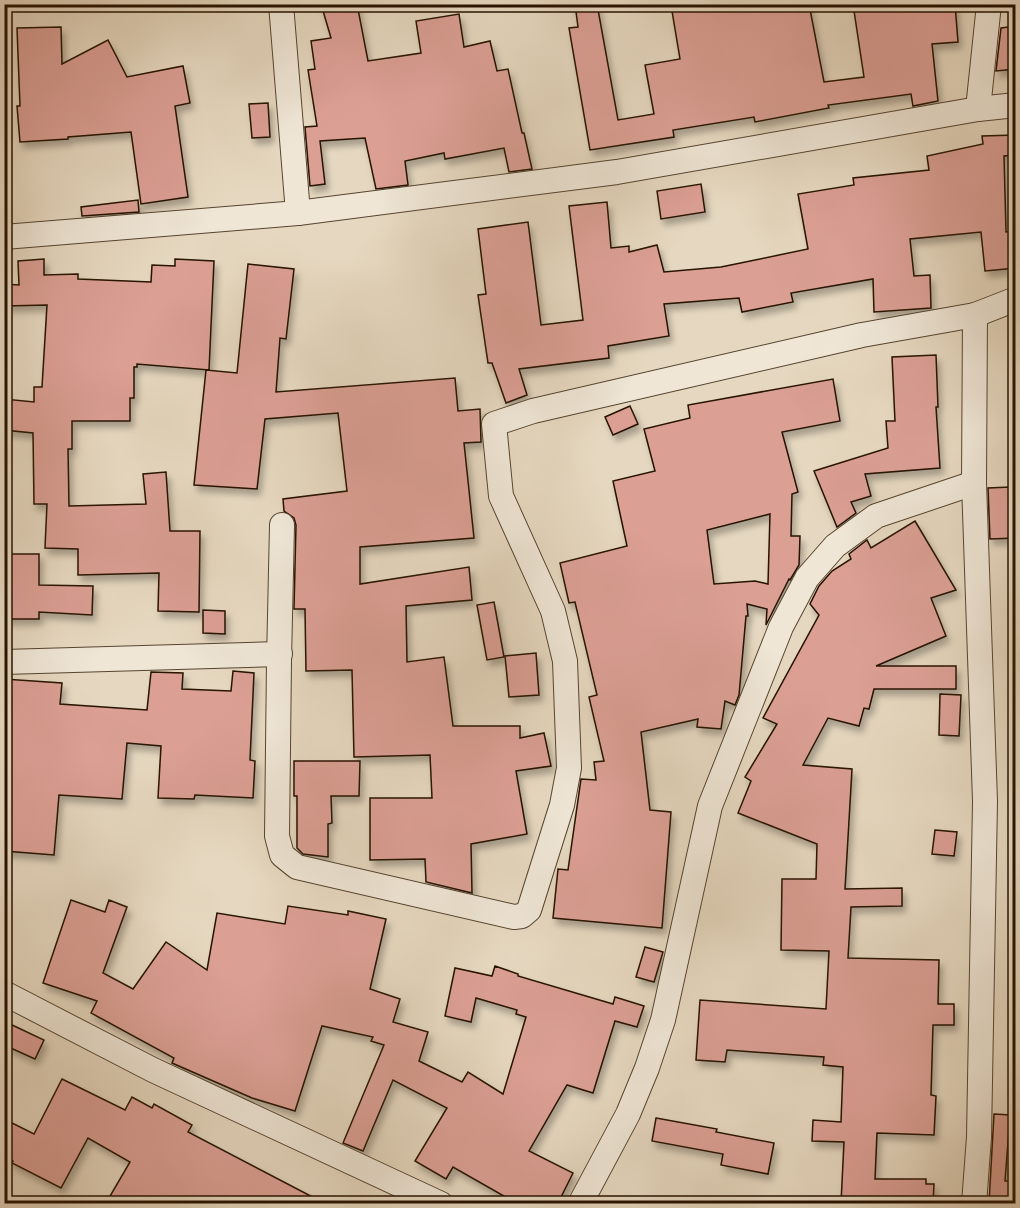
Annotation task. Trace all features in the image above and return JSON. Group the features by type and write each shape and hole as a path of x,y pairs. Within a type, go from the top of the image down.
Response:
{"street":[{"path":"281,4 298,213"},
{"path":"978,110 989,4"},
{"path":"4,237 298,213 617,172 1016,105"},
{"path":"282,525 277,836 282,855 297,867 514,917 522,916 529,910 562,806 569,768 565,662 554,611 501,496 494,424 533,411 862,335 975,315 1016,299"},
{"path":"974,1203 980,1137 985,801 974,483 975,315"},
{"path":"580,1203 628,1114 647,1068 663,1020 710,806 781,627 807,578 835,546 876,516 974,483"},
{"path":"4,662 280,654"},
{"path":"4,993 153,1070 441,1203"}],"building":[{"path":"321,4 357,4 368,61 421,53 416,21 459,14 464,47 490,41 497,71 508,69 532,169 509,172 504,148 445,159 444,153 405,161 408,185 376,189 365,138 320,141 325,184 310,186 305,127 317,126 308,70 315,69 311,41 331,38"},
{"path":"575,4 597,4 618,120 654,114 645,65 680,59 672,11 707,4 809,4 824,82 864,77 853,4 955,4 958,42 932,44 938,101 913,106 911,94 828,105 829,108 755,122 754,117 673,130 674,137 590,150 569,28 578,27"},
{"path":"1016,26 1016,69 996,71 1001,28"},
{"path":"61,27 62,64 108,40 127,77 183,66 190,103 175,106 188,197 141,204 131,132 20,142 17,106 20,106 17,28"},
{"path":"268,103 270,137 252,138 249,104"},
{"path":"1016,135 1016,155 1004,156 1006,232 1016,231 1016,268 985,271 981,232 910,239 914,276 930,275 931,308 874,312 873,279 791,293 793,302 742,312 739,298 664,304 669,336 608,346 609,358 519,369 527,395 506,403 492,363 488,363 478,295 486,294 478,229 528,222 541,325 583,320 569,206 607,202 611,248 629,246 629,252 657,245 664,272 721,267 808,249 798,194 854,185 853,178 929,170 927,156 983,144 982,136"},
{"path":"701,184 705,212 661,219 657,191"},
{"path":"138,200 139,212 82,216 81,207"},
{"path":"44,259 44,275 78,274 78,279 151,282 152,265 175,266 175,259 214,261 209,370 137,364 137,367 134,367 134,398 130,398 130,421 72,421 72,449 68,449 69,506 146,504 143,474 166,472 170,531 200,531 199,612 158,611 159,573 78,575 78,549 45,548 47,504 34,504 33,433 4,430 4,399 34,402 34,387 42,387 47,305 4,306 4,284 19,285 18,261"},
{"path":"248,264 294,269 286,339 280,338 276,392 455,378 458,411 480,409 481,442 464,443 474,538 360,547 360,584 469,567 472,600 406,606 407,662 444,657 453,726 520,726 520,738 544,733 551,766 516,771 527,834 471,844 472,893 426,882 425,859 370,860 370,798 432,798 430,755 354,757 352,670 306,671 305,609 294,609 296,525 294,518 284,511 283,499 347,491 338,413 265,419 257,489 194,485 206,370 237,373"},
{"path":"936,355 938,407 936,407 940,468 865,474 871,496 851,502 856,513 837,527 814,471 888,448 886,421 895,421 892,357"},
{"path":"833,379 840,421 782,432 798,492 792,494 791,536 800,536 799,565 789,579 766,625 767,609 747,604 748,616 746,616 739,695 735,705 725,701 721,729 697,727 698,719 641,732 650,810 671,812 662,928 553,918 558,869 568,870 581,779 596,780 594,762 604,761 589,697 597,695 575,602 569,603 560,563 627,546 613,481 655,471 644,429 690,418 688,405","holes":["770,514 768,584 755,581 714,584 707,530"]},
{"path":"630,406 638,424 613,435 605,417"},
{"path":"1010,487 1010,496 1016,496 1016,538 990,539 988,488"},
{"path":"915,521 956,590 931,598 946,636 876,666 956,666 956,689 874,689 869,709 864,708 859,726 828,718 803,765 852,769 845,889 902,888 902,906 851,907 848,958 939,960 938,1004 954,1004 954,1025 933,1025 931,1095 936,1096 934,1135 877,1133 875,1179 926,1179 926,1184 934,1184 933,1203 841,1203 844,1142 812,1141 813,1120 841,1122 843,1067 823,1065 824,1057 727,1050 725,1062 696,1060 700,1000 826,1009 829,951 781,950 782,879 816,879 817,844 738,813 751,781 745,777 777,724 763,718 819,615 810,604 819,586 832,571 851,559 849,554 867,540 871,548"},
{"path":"4,554 39,554 39,585 93,586 92,615 39,612 39,619 4,619"},
{"path":"494,602 504,657 487,660 477,605"},
{"path":"203,610 225,611 225,634 203,633"},
{"path":"536,653 539,695 509,697 505,656"},
{"path":"233,671 254,673 250,760 255,761 253,798 195,795 194,799 158,798 161,746 127,743 122,799 59,795 54,855 4,851 4,679 62,683 60,704 147,710 151,672 183,673 182,689 231,691"},
{"path":"940,694 961,695 959,736 939,735"},
{"path":"294,761 360,761 359,796 331,796 332,823 328,824 328,857 303,854 297,848"},
{"path":"935,830 957,832 954,856 932,854"},
{"path":"71,900 105,912 109,900 127,907 103,973 133,989 166,942 207,970 217,913 285,924 288,906 348,915 348,911 386,919 370,989 400,999 393,1022 428,1032 419,1061 462,1082 468,1072 503,1094 526,1017 516,1014 517,1010 476,998 471,1022 445,1016 455,968 492,976 495,966 518,974 518,976 613,1004 615,997 644,1006 637,1027 615,1021 593,1093 567,1085 529,1151 573,1173 558,1203 516,1203 453,1167 446,1179 415,1161 447,1108 393,1080 363,1151 343,1143 384,1045 371,1041 373,1037 322,1026 295,1111 252,1098 172,1063 174,1058 91,1013 97,1001 43,983"},
{"path":"645,947 663,952 654,982 636,977"},
{"path":"10,1024 44,1040 35,1059 4,1045 4,1036"},
{"path":"62,1079 125,1110 132,1097 152,1108 154,1104 192,1125 188,1132 324,1203 106,1203 130,1162 88,1138 61,1188 4,1157 4,1119 34,1134"},
{"path":"994,1114 1010,1115 1005,1181 1016,1181 1016,1203 989,1203"},
{"path":"656,1118 717,1129 716,1132 774,1143 768,1174 721,1165 723,1154 652,1141"}]}
